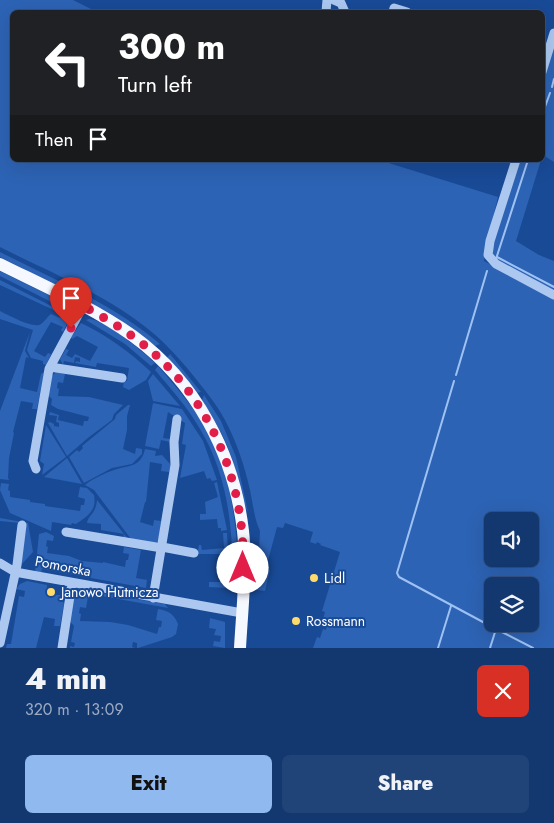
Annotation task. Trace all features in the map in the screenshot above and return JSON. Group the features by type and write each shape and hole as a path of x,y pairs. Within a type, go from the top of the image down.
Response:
{"main road":[{"path":"0,264 83,306 133,336 155,354 192,396 212,426 225,455 240,510 243,532 244,553 240,648"}],"street":[{"path":"334,0 341,2 344,10"},
{"path":"545,58 554,33"},
{"path":"515,162 490,241 488,255 496,264 554,295"},
{"path":"36,469 33,461 50,367 83,306"},
{"path":"50,367 122,378"},
{"path":"153,598 175,465 174,442 177,419"},
{"path":"2,639 22,525"},
{"path":"66,532 194,552"},
{"name":"Pomorska","path":"0,563 15,572 242,613"},
{"path":"62,648 72,583"}],"shaded area":[{"path":"0,0 73,0 93,10 10,10 10,162 385,162 498,197 484,261 554,298 554,648 313,648 317,637 320,638 323,629 326,630 327,625 322,623 325,612 322,611 340,552 320,545 317,542 316,544 310,542 313,532 285,523 283,528 277,527 266,568 270,570 265,591 257,590 260,531 241,457 232,434 209,396 163,342 106,300 0,247"},
{"path":"554,42 554,162 545,156 545,74"},
{"path":"518,162 540,162 516,241 539,255 554,261 554,292 501,265 492,253 492,246"},
{"path":"0,252 103,305 160,344 155,346 87,301 0,257"},
{"path":"0,271 65,303 71,312 0,276"},
{"path":"0,280 63,312 70,318 63,332 61,330 63,327 51,322 34,351 45,357 48,353 51,354 46,365 43,364 43,361 31,358 27,350 33,330 0,319 0,311 35,325 39,325 51,314 60,318 62,314 0,285"},
{"path":"89,319 114,330 155,363 151,366 125,344 86,320"},
{"path":"81,323 127,351 151,372 146,380 129,390 123,387 124,381 127,381 129,368 97,363 96,367 75,363 76,361 80,362 80,358 75,357 74,363 64,361 63,365 60,359 66,349 69,350 66,355 72,358 75,354 90,361 98,347 77,336 72,339 71,337"},
{"path":"30,332 25,351 29,358 26,357 20,388 37,392 41,374 44,372 37,409 32,409 33,403 21,401 9,458 9,480 0,479 0,411"},
{"path":"170,354 201,392 196,393 167,358"},
{"path":"158,366 201,420 219,457 230,493 236,530 238,586 232,585 230,524 223,485 217,465 195,421 155,370"},
{"path":"56,372 65,374 63,383 58,382 58,396 89,397 123,405 114,414 112,420 67,456 48,423 50,422 54,426 59,427 59,423 56,422 57,416 49,415 50,412 59,415 58,420 83,426 84,421 88,421 89,417 58,409 51,405 52,399 48,395 51,377"},
{"path":"153,374 180,406 153,401 148,381"},
{"path":"204,395 221,421 236,457 248,512 228,448 202,400"},
{"path":"153,403 182,409 203,441 217,480 207,479 204,471 180,478 186,445 182,444 185,423 168,412 163,438 170,439 170,442 161,440 159,449 145,446"},
{"path":"130,405 123,449 135,454 136,448 142,449 142,454 132,464 112,468 84,483 69,457 77,450 79,452 83,448 82,446 115,419 116,415"},
{"path":"46,425 66,457 42,475 44,464 40,461"},
{"path":"145,449 156,451 155,456 162,455 171,465 169,472 161,471 162,464 150,462 146,502 140,522 153,526 154,520 161,521 159,540 156,543 131,539 94,490 85,485 95,478 137,463"},
{"path":"67,458 82,484 44,477"},
{"path":"217,482 227,530 221,531 221,528 218,528 217,519 200,520 200,514 206,514 205,502 218,497 214,483"},
{"path":"1,483 9,484 10,497 30,500 30,502 45,504 45,506 80,511 85,499 78,497 80,487 87,488 94,495 93,509 76,524 52,522 51,531 10,513 0,490"},
{"path":"97,500 128,539 123,538 124,534 101,530 101,524 87,523"},
{"path":"0,518 28,523 33,552 21,565 20,523 0,521"},
{"path":"46,532 54,536 53,541 47,540 47,553 69,556 82,561 103,562 125,567 129,554 123,553 124,547 141,550 136,578 147,580 146,588 42,569 41,574 35,573 39,534"},
{"path":"223,533 227,533 229,573 221,563 220,554 197,554 199,545 201,545 202,550 224,548"},
{"path":"221,565 229,576 228,588 209,587 209,582 220,582"},
{"path":"27,581 47,585 47,594 54,595 56,588 56,595 60,595 64,604 60,626 54,626 55,619 44,617 36,648 6,648 7,644 11,644 19,596 24,597 25,591 16,589 20,584"},
{"path":"78,589 165,604 168,608 74,591"},
{"path":"73,594 88,597 86,608 80,607 80,621 128,625 157,634 162,621 156,620 158,609 173,615 178,624 176,634 138,648 137,643 133,642 132,647 135,648 70,648 70,646 74,647 75,643 71,642 74,626 69,620"},
{"path":"210,618 225,622 225,648 213,646 214,641 220,642 221,636 214,635 216,629 209,628"}],"waterway":[{"path":"552,87 554,79"},
{"path":"545,107 550,93"},
{"path":"496,259 527,162"},
{"path":"497,257 554,287"},
{"path":"456,375 487,271"},
{"path":"454,381 397,573 399,577 496,629 490,648"},
{"path":"438,648 451,606"},
{"path":"502,632 533,648"}],"place":[{"name":"Lidl","path":"314,578"},
{"name":"Janowo Hutnicza","path":"51,592"},
{"name":"Rossmann","path":"296,621"}],"route":[{"path":"71,328 83,306 108,320 133,336 155,354 192,396 212,426 225,455 234,484 243,532 243,568"}]}
